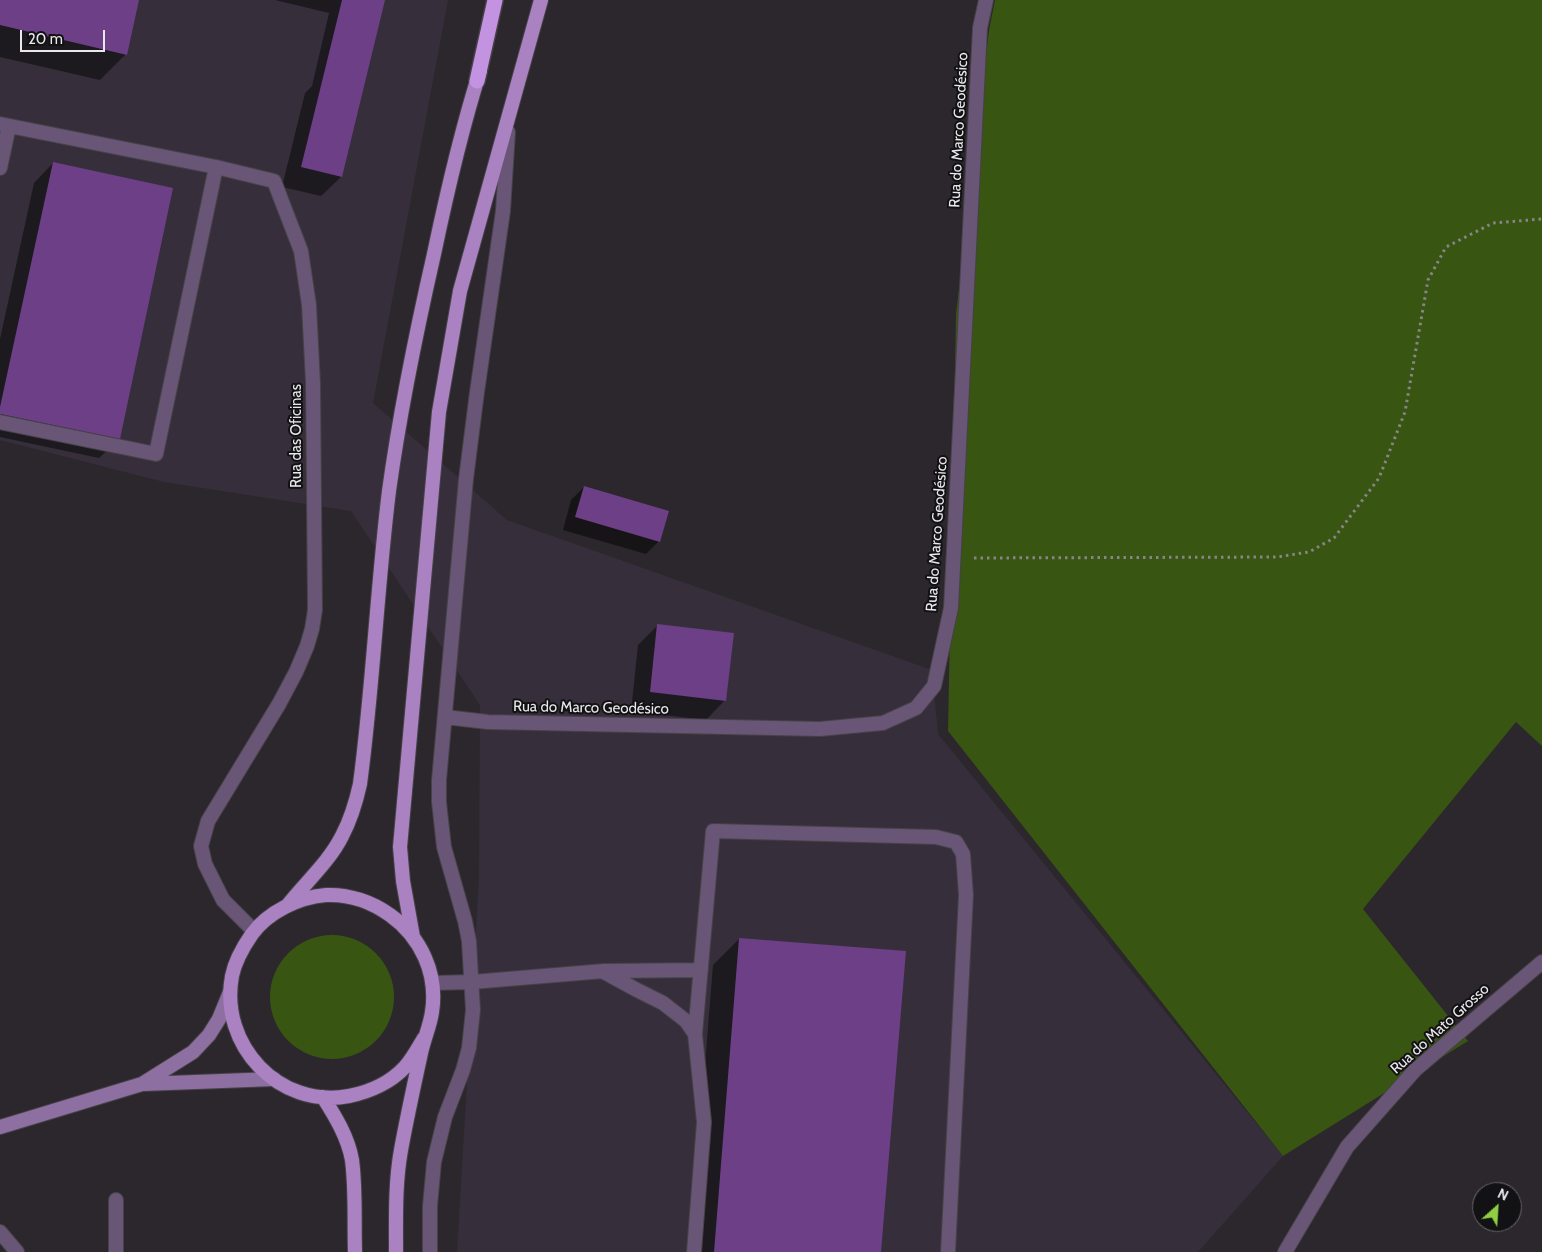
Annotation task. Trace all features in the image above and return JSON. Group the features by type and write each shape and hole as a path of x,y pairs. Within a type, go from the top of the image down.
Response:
{"highway":[{"path":"477,81 495,0"}],"main road":[{"path":"287,906 332,852 342,836 350,818 360,784 384,541 400,419 413,346 456,159 477,81 503,0"},
{"path":"413,937 403,881 400,847 439,412 460,291 541,0"},
{"path":"396,1252 398,1168 424,1038 432,1011 432,983 429,967 422,951 400,922 384,910 365,901 346,896 306,899 287,906 269,917 254,931 245,944 232,975 231,1009 235,1025 241,1041 261,1069 297,1092 323,1098 358,1094 375,1088 404,1068 424,1038"},
{"path":"142,1084 194,1052 209,1035 219,1019 230,992"},
{"path":"0,1127 142,1084 274,1079"},
{"path":"323,1098 335,1115 352,1159 355,1252"}],"street":[{"name":"Rua do Marco Geodésico","path":"445,717 488,722 811,728 883,724 916,708 934,686 951,608 980,28 986,0"},
{"path":"430,1252 430,1206 434,1162 445,1116 463,1070 469,1048 473,1010 466,921 444,847 439,802 439,780 466,479 503,211 508,117"},
{"path":"0,168 5,125"},
{"name":"Rua das Oficinas","path":"5,125 216,167 274,181 301,251 309,305 313,383 313,485 316,570 315,610 312,629 308,646 296,672 279,704 208,821 201,846 205,864 223,900 254,931"},
{"path":"0,422 156,454 216,167"},
{"path":"694,1252 704,1122 695,1034 713,831 936,837 956,842 963,854 966,895 948,1252"},
{"name":"Rua do Mato Grosso","path":"1285,1252 1348,1147 1415,1070 1542,962"},
{"path":"432,983 472,982 604,971 701,970"},
{"path":"604,971 663,1003 686,1021 695,1034"},
{"path":"116,1200 116,1252"},
{"path":"0,1232 17,1252"}],"path":[{"path":"953,558 1277,557 1309,552 1334,538 1379,478 1405,412 1428,280 1446,247 1493,223 1542,219"}],"shaded area":[{"path":"0,0 448,0 373,403 507,520 932,670 938,734 1283,1156 1198,1252 457,1252 479,879 480,705 351,511 164,482 0,440"}],"green space":[{"path":"995,0 1542,0 1542,746 1516,722 1363,909 1468,1041 1283,1156 948,731 956,314 989,30"},
{"path":"332,935 356,939 376,953 390,973 394,997 390,1021 376,1041 356,1055 332,1059 308,1055 288,1041 274,1021 270,997 274,973 288,953 308,939"}],"building":[{"path":"0,0 139,0 127,55 0,25"},
{"path":"342,0 385,0 342,177 301,167"},
{"path":"53,162 173,188 120,439 0,414"},
{"path":"584,486 669,511 660,542 575,517"},
{"path":"657,624 734,633 726,701 650,692"},
{"path":"739,938 906,951 881,1252 714,1252"}]}
